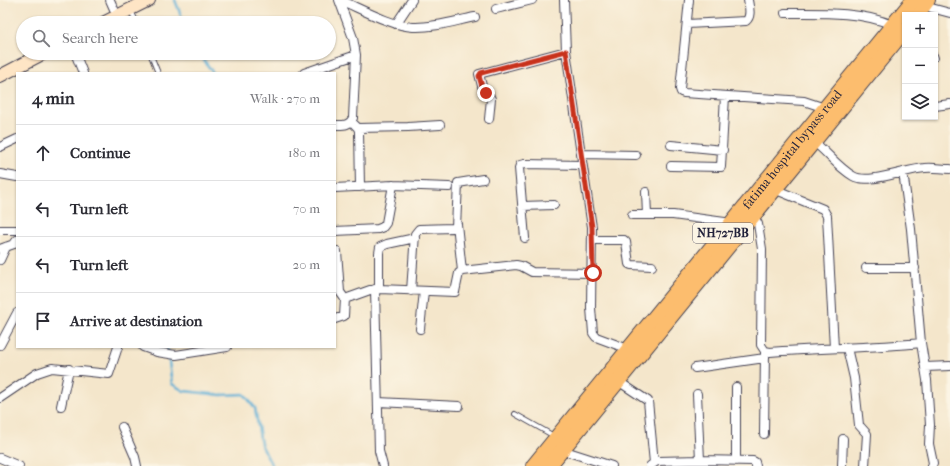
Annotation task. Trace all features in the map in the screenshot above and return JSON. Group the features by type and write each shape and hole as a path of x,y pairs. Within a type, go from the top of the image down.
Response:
{"highway":[{"name":"fatima hospital bypass road","path":"549,466 560,444 628,349 650,331 753,214 774,189 808,138 825,108 920,5"},
{"name":"fatima hospital bypass road","path":"533,466 560,444 618,380 650,331 732,224 808,138 899,28"}],"main road":[{"path":"117,16 148,0"},
{"path":"0,76 31,60"}],"street":[{"path":"110,0 117,16"},
{"path":"340,0 396,24 413,27 434,26 475,17"},
{"path":"336,126 348,124 353,118 356,55 353,38 340,0"},
{"path":"396,24 412,0"},
{"path":"496,9 532,0"},
{"path":"564,0 566,51 582,165 592,221 593,273 591,308 594,336 628,349"},
{"path":"689,0 680,89 681,92 804,101 825,108"},
{"path":"686,24 746,21 750,16 748,0"},
{"path":"920,5 950,13"},
{"path":"785,13 837,14 876,19 899,28"},
{"path":"489,120 491,99 483,90 479,74 566,51"},
{"path":"307,72 356,55"},
{"path":"78,60 83,72"},
{"path":"671,166 719,168 722,164 725,96"},
{"path":"938,106 950,104"},
{"path":"351,122 358,128 440,125"},
{"path":"358,128 360,187"},
{"path":"808,138 845,170 853,176 861,179 925,168 950,169"},
{"path":"0,147 16,139"},
{"path":"671,145 722,150"},
{"path":"581,154 636,155"},
{"path":"525,238 518,168 520,165 582,165"},
{"path":"903,172 915,268 930,425 929,444 933,465"},
{"path":"0,174 16,178"},
{"path":"345,299 377,289 455,292 459,274 462,271 457,224 458,183 483,179"},
{"path":"336,231 378,229 383,227 386,223 393,185"},
{"path":"336,188 393,185 449,187"},
{"path":"774,189 823,209 827,216 834,348"},
{"path":"646,192 647,215"},
{"path":"522,206 554,205"},
{"path":"753,214 758,224 762,249 761,345 765,355 764,434"},
{"path":"632,215 673,215 732,224"},
{"path":"411,290 415,234 419,229 453,228 456,227 457,224"},
{"path":"0,230 16,230"},
{"path":"383,466 379,451 378,402 377,289 379,253 380,247 387,244 415,238"},
{"path":"592,240 624,240 629,264 652,266"},
{"path":"0,260 3,248 14,244 16,241"},
{"path":"336,251 340,292 345,299 344,316 336,319"},
{"path":"462,271 516,265 535,272 593,273"},
{"path":"866,268 915,268"},
{"path":"420,329 424,291"},
{"path":"0,345 16,314"},
{"path":"695,368 765,355 770,352 886,346 921,342"},
{"path":"1,396 37,373 52,368 109,374 118,348"},
{"path":"146,348 157,352 176,355 221,348"},
{"path":"847,348 854,378 859,425 867,434 865,466"},
{"path":"925,367 950,366"},
{"path":"61,406 69,369"},
{"path":"618,380 648,401 652,464 685,463 700,460 754,461 756,462 756,466"},
{"path":"736,387 736,461"},
{"path":"697,394 700,460"},
{"path":"378,402 459,406"},
{"path":"122,427 135,457 137,466"},
{"path":"842,466 843,439"},
{"path":"560,444 601,464 612,466"},
{"path":"0,458 19,466"}],"lane":[{"path":"131,9 134,16"},
{"path":"153,60 158,72"},
{"path":"514,414 560,444"}],"waterway":[{"path":"175,0 181,16"},
{"path":"204,60 212,72"},
{"path":"167,348 172,384 184,391 221,395 244,394 255,408 261,444 272,466"}],"route":[{"path":"486,93 483,90 479,74 566,51 592,227 593,273"}]}
